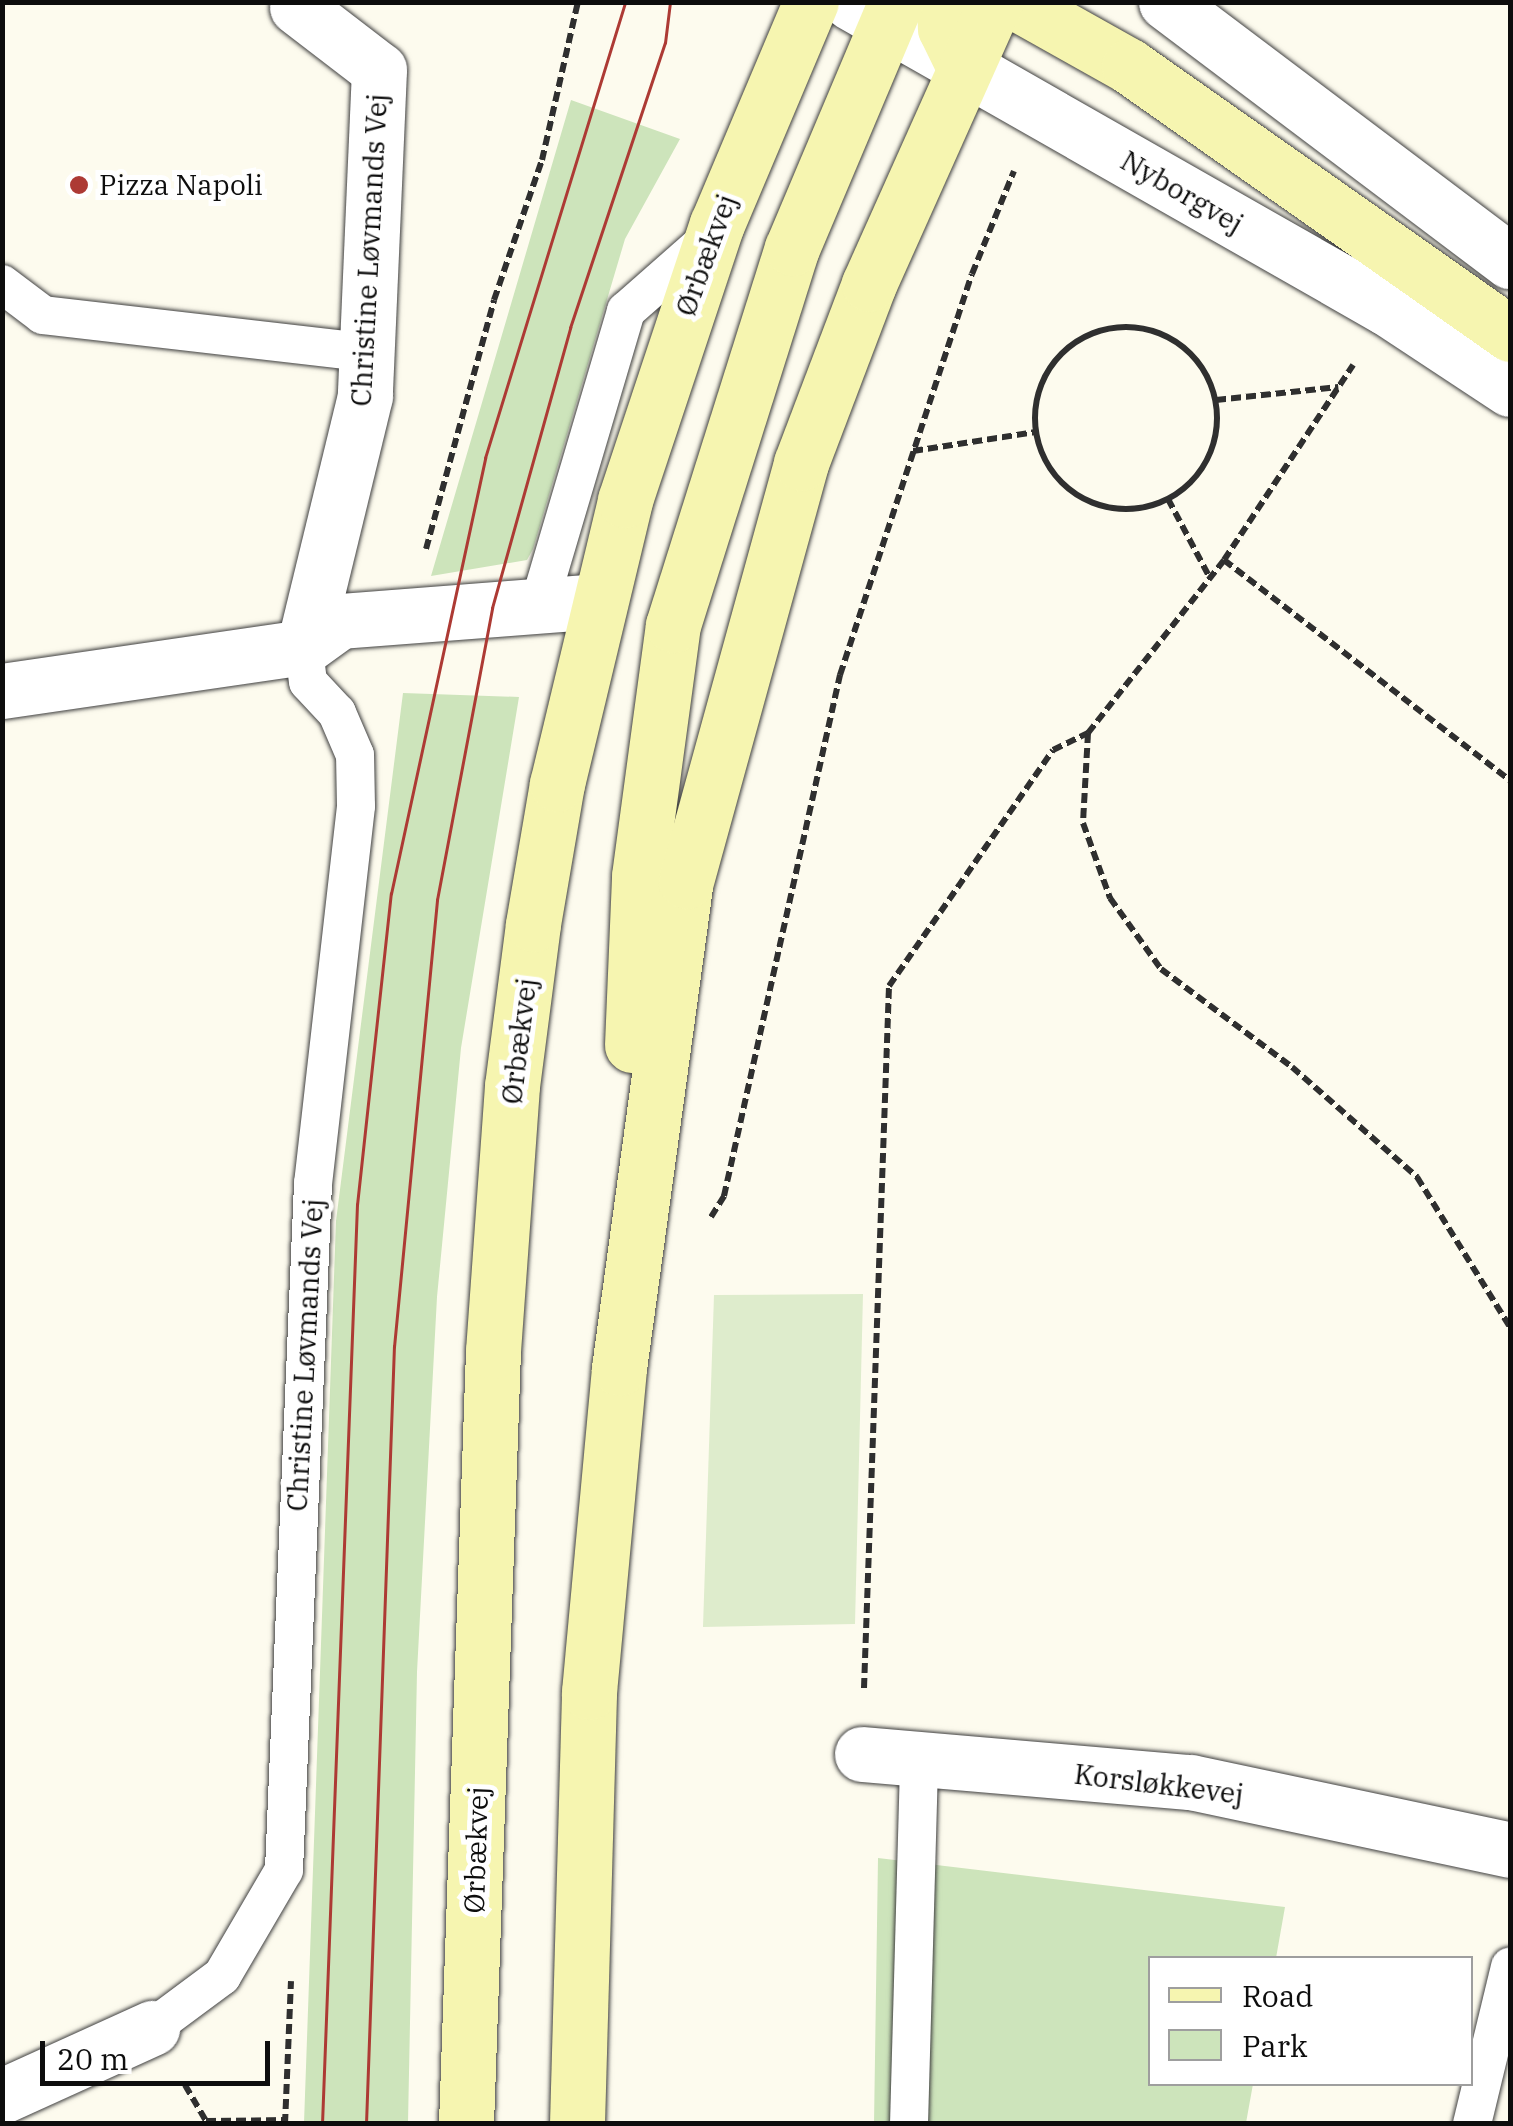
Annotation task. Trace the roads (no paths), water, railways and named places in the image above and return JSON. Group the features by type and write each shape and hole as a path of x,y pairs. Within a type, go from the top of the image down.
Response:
{"main road":[{"name":"Ørbækvej","path":"466,2124 494,1351 512,1086 557,784 598,601 713,235 812,2"},
{"path":"944,2 945,28 964,67"},
{"path":"577,2124 590,1692 619,1368 686,881 744,647 808,445 964,67 996,2"},
{"path":"1015,2 1130,66 1510,334"},
{"path":"619,1368 639,876 673,625 792,248 878,10"}],"street":[{"path":"1166,2 1510,262"},
{"name":"Christine Løvmands Vej","path":"298,7 378,70 369,354 304,647"},
{"name":"Nyborgvej","path":"878,10 964,67 1387,308 1510,388"},
{"path":"2,691 304,647 340,621 598,601"},
{"name":"Korsløkkevej","path":"862,1754 1191,1782 1510,1850"},
{"path":"2,2096 152,2028"}],"lane":[{"path":"538,605 626,312 713,235"},
{"path":"2,284 43,315 369,354"},
{"name":"Christine Løvmands Vej","path":"152,2028 222,1976 284,1870 312,1201 356,806 356,755 337,713 308,682 304,647"},
{"path":"909,2124 919,1760"},
{"path":"1472,2124 1510,1966"}],"tram line":[{"path":"322,2124 357,1205 391,894 485,458 625,2"},
{"path":"366,2124 394,1347 437,900 492,608 570,328 665,43 670,2"}],"place":[{"name":"Pizza Napoli","path":"79,185"}]}
